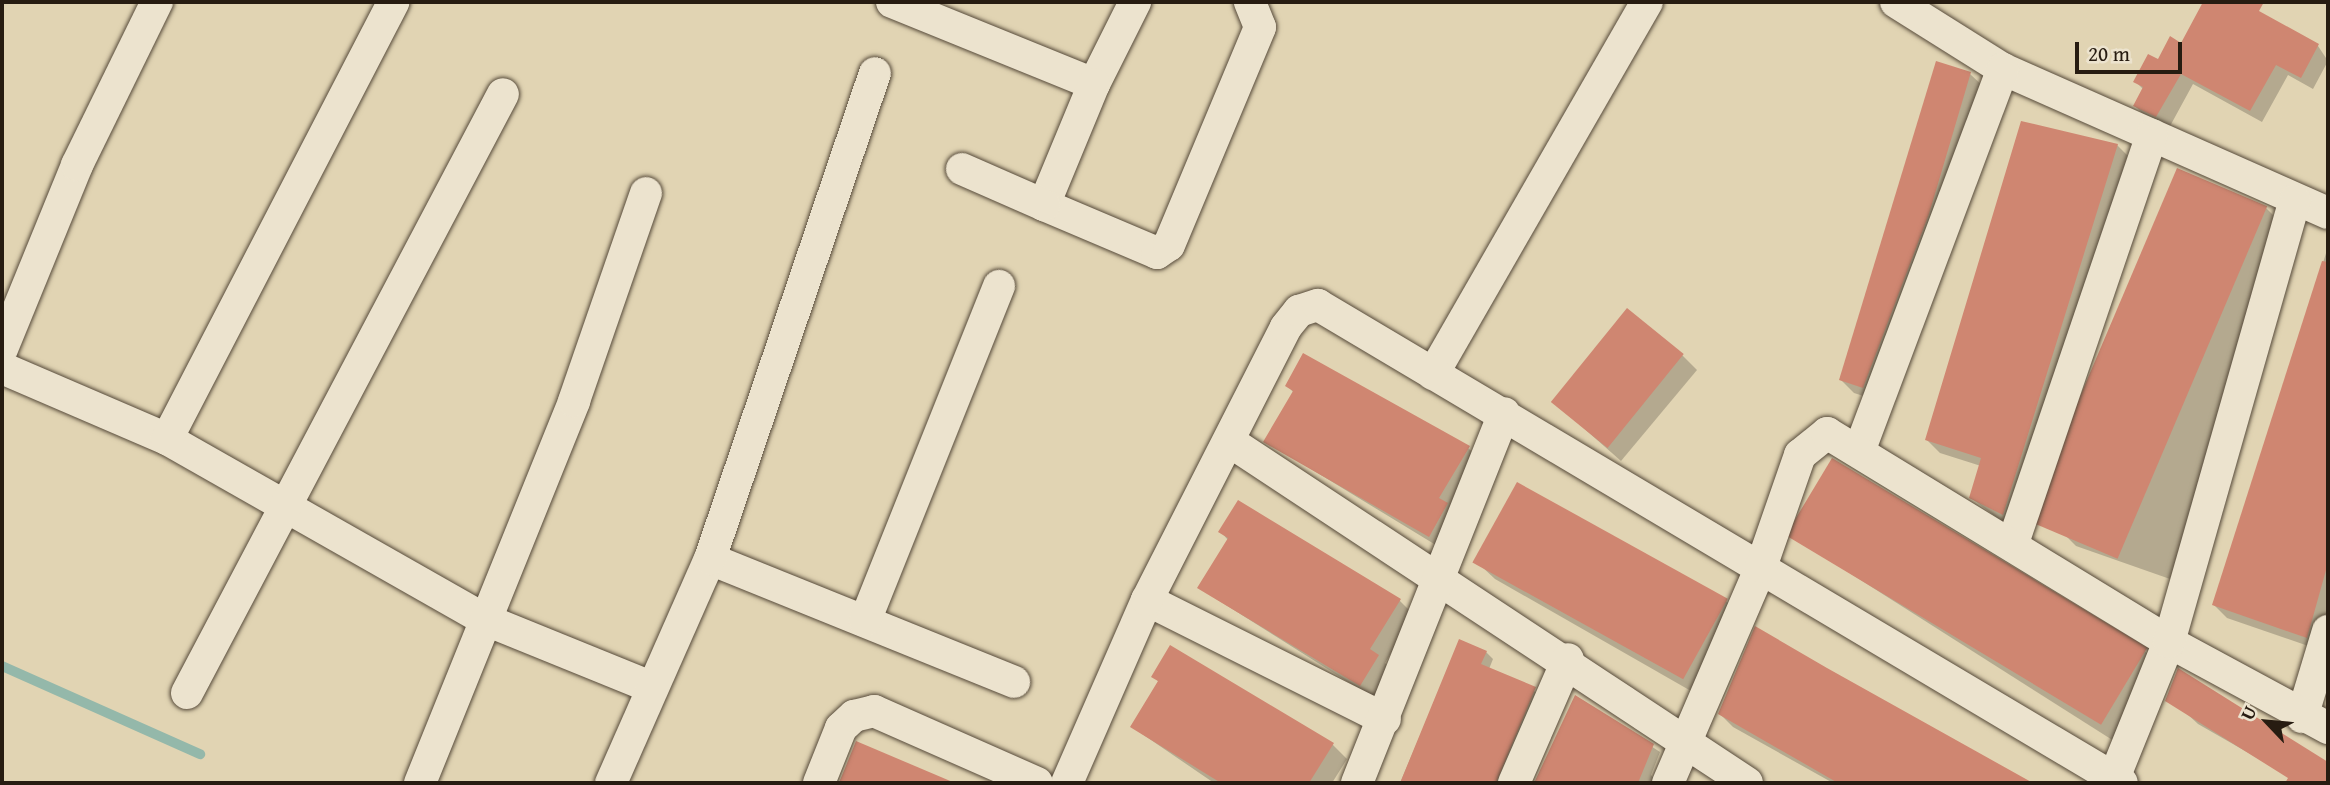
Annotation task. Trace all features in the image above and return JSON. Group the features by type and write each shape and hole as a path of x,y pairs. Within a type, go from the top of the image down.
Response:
{"street":[{"path":"2,349 77,164 157,2"},
{"path":"167,439 394,2"},
{"path":"892,2 1094,83"},
{"path":"1044,205 1094,83 1135,2"},
{"path":"962,169 1157,253 1169,245 1260,27 1250,2"},
{"path":"1433,374 1647,2"},
{"path":"1896,2 2003,69 2295,201 2328,213"},
{"path":"1860,449 2003,69"},
{"path":"611,783 651,687 710,559 875,73"},
{"path":"187,693 503,94"},
{"path":"2013,543 2152,135"},
{"path":"420,783 574,401 646,192"},
{"path":"1067,783 1147,600 1232,443 1298,311 1318,305 1504,413 2116,782 2169,642 2295,201"},
{"path":"865,621 999,286"},
{"path":"2,368 167,439 287,502 486,620 651,687"},
{"path":"1357,783 1443,578 1504,413"},
{"path":"1668,783 1760,567 1800,455 1827,433 1860,449 2169,642 2315,722 2328,631"},
{"path":"1232,443 1568,659 1685,743 1747,783"},
{"path":"710,559 1014,682"},
{"path":"1147,600 1385,719"},
{"path":"1514,783 1568,659"},
{"path":"819,783 841,728 854,716 874,712 1037,783"}],"building":[{"path":"2203,2 2264,2 2259,11 2319,44 2301,78 2276,65 2250,111 2181,74 2156,117 2133,106 2143,87 2133,82 2148,54 2158,59 2170,36 2181,43"},
{"path":"1936,61 1971,72 1929,214 1863,388 1839,380"},
{"path":"2021,121 2118,144 2003,515 1969,498 1981,458 1925,440"},
{"path":"2177,168 2267,206 2118,559 2027,521"},
{"path":"2322,261 2328,262 2328,563 2307,638 2212,605"},
{"path":"1627,308 1684,354 1608,448 1551,402"},
{"path":"1303,353 1470,446 1439,498 1448,503 1429,537 1263,442 1293,391 1285,386"},
{"path":"1832,458 2147,648 2101,725 1786,535"},
{"path":"1517,482 1728,599 1683,679 1472,562"},
{"path":"1238,500 1401,599 1370,649 1379,655 1360,686 1197,588 1228,538 1218,532"},
{"path":"1755,626 2033,783 1838,783 1718,714"},
{"path":"1459,639 1487,651 1481,664 1536,687 1496,783 1400,783"},
{"path":"1170,645 1334,743 1309,783 1221,783 1130,727 1158,681 1151,677"},
{"path":"2178,668 2328,762 2328,783 2285,783 2288,778 2165,701"},
{"path":"1575,695 1654,744 1638,783 1534,783"},
{"path":"856,741 955,783 839,783"}],"waterway":[{"path":"2,666 200,754"}]}
